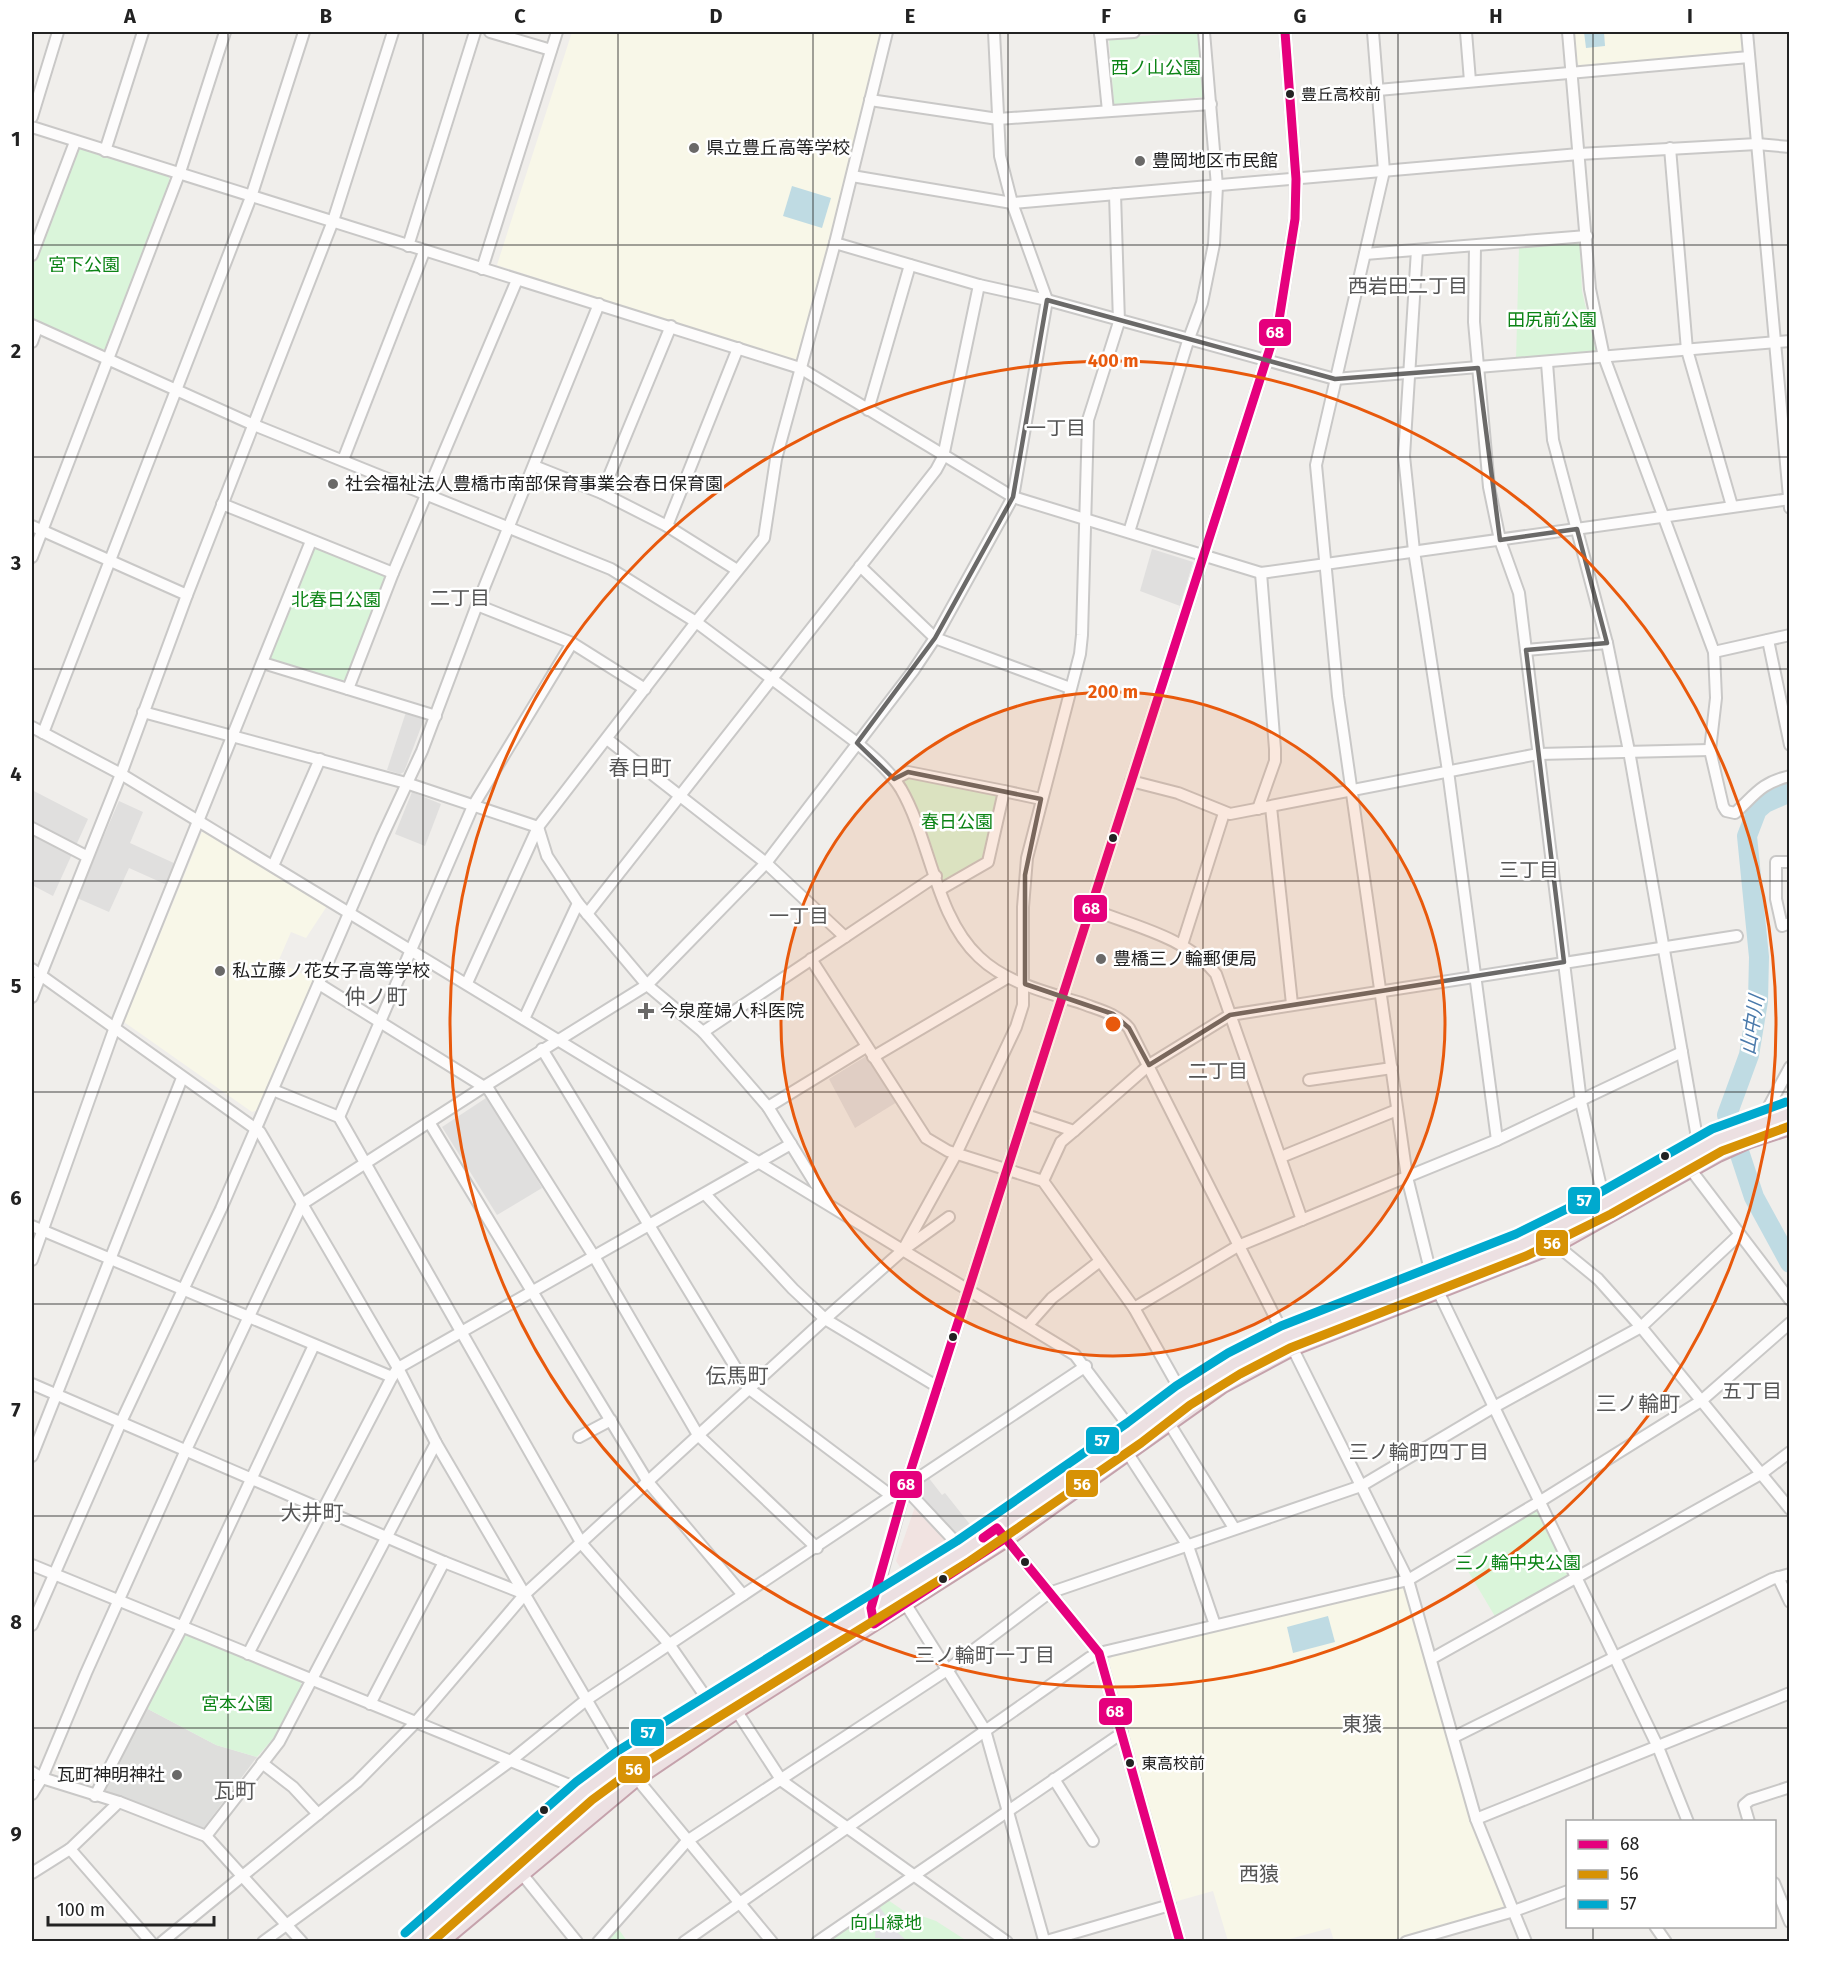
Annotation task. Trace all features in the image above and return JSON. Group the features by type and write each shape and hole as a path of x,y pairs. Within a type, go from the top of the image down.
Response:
{"highway":[{"path":"1134,1442 1183,1395 1289,1342 1436,1285 1554,1244 1691,1170 1718,1147 1744,1134 1763,1128 1790,1113"},
{"path":"1763,1128 1790,1126"},
{"path":"1436,1285 1605,1204 1695,1151 1718,1147"},
{"path":"413,1941 584,1791 623,1762 712,1706 873,1616 905,1603 1134,1442 1169,1422 1221,1385 1289,1342"},
{"path":"439,1941 634,1779 964,1551 1002,1533"}],"street":[{"path":"32,117 58,32"},
{"path":"105,151 143,32"},
{"path":"32,557 37,528 108,359 179,173 225,32"},
{"path":"43,733 251,197 304,32"},
{"path":"32,997 35,972 121,774 187,595 333,221 393,32"},
{"path":"408,246 475,32"},
{"path":"489,32 551,51"},
{"path":"482,269 557,32"},
{"path":"467,983 538,827 696,622 765,538 776,459 835,243 887,32"},
{"path":"32,1794 42,1778 118,1600 186,1450 302,1204 485,1086 647,986 766,863 857,743 935,638 1012,497 1047,300 1012,203 1000,156 994,32"},
{"path":"1108,111 1100,33 1134,32"},
{"path":"1129,532 1208,279 1215,233 1217,186 1204,32"},
{"path":"873,1616 905,1488 1064,997 1278,320 1291,256 1296,179 1286,32"},
{"path":"1373,32 1384,171 1316,465 1338,696 1407,1177 1436,1285 1658,1747 1688,1820"},
{"path":"1466,32 1470,81"},
{"path":"1568,32 1590,289 1604,357 1714,652 1716,698 1710,750 1723,806 1731,813 1768,783 1790,776"},
{"path":"32,127 333,221 424,252 671,326 800,368 1012,497 1261,573 1732,506 1789,502 1747,32"},
{"path":"1378,90 1749,57"},
{"path":"870,100 998,119 1211,104"},
{"path":"32,255 75,142"},
{"path":"852,176 1012,203 1579,154 1757,144 1790,147"},
{"path":"1670,148 1688,350 1732,506"},
{"path":"903,1250 956,1154 1016,1027 1023,1005 1025,876 1041,799 1082,635 1088,420 1119,322 1115,194"},
{"path":"1365,254 1587,236"},
{"path":"835,243 979,285 1047,300 1188,341 1335,379 1790,341"},
{"path":"1475,246 1474,322 1489,487 1500,540 1518,593 1581,1102 1605,1204"},
{"path":"1417,250 1404,456 1414,550 1448,771 1497,1140"},
{"path":"343,460 424,252"},
{"path":"868,410 910,265"},
{"path":"348,689 393,573 517,280"},
{"path":"587,914 936,470 943,457 979,285"},
{"path":"32,1625 52,1574 273,1090 436,716 477,605 599,304"},
{"path":"602,494 671,326"},
{"path":"32,342 34,327 255,424 611,569 696,622 857,743 894,779 912,813 956,928 966,943 989,967 1007,978 1113,1014 1125,1024 1149,1065 1238,1246 1289,1342 1408,1580 1476,1819 1526,1941"},
{"path":"667,526 738,348"},
{"path":"1547,363 1553,440 1607,643 1629,751 1696,1132 1695,1151"},
{"path":"534,466 602,494 667,526 737,570"},
{"path":"222,504 393,573"},
{"path":"37,528 187,595"},
{"path":"32,1260 37,1228 114,1027 234,736 311,541"},
{"path":"860,566 935,638 1070,688"},
{"path":"1258,809 1275,760 1261,573"},
{"path":"477,605 572,643 645,689"},
{"path":"1714,652 1790,635"},
{"path":"1768,640 1790,745"},
{"path":"339,1117 473,806 572,643"},
{"path":"1526,650 1607,643"},
{"path":"263,663 436,716"},
{"path":"143,712 406,783 538,827"},
{"path":"32,728 121,774 1075,1355 1086,1366 1134,1442 1188,1546 1215,1625"},
{"path":"607,739 766,863 845,937"},
{"path":"1131,781 1178,794 1230,814 1538,754 1710,750"},
{"path":"273,866 320,759"},
{"path":"894,779 908,772 1041,799"},
{"path":"941,889 988,862 1004,791"},
{"path":"1271,807 1292,1004"},
{"path":"1182,945 1224,813"},
{"path":"538,827 547,856 578,903 647,986 703,1032 768,1107 827,1203"},
{"path":"32,828 86,856"},
{"path":"1790,862 1776,862 1776,899 1782,926 1790,923"},
{"path":"703,1032 936,876"},
{"path":"524,1019 578,903"},
{"path":"1091,909 1182,945 1200,957 1216,974 1302,1220"},
{"path":"1043,1181 1061,1142 1149,1065 1230,1014 1737,936"},
{"path":"811,959 919,1131 934,1145 956,1154 1043,1181 1134,1308 1183,1395"},
{"path":"35,972 260,1132 395,1372 623,1762 634,1779 772,1941"},
{"path":"873,1057 1007,978"},
{"path":"319,984 485,1086 595,1258 698,1435 816,1548"},
{"path":"768,1107 866,1047"},
{"path":"542,1050 748,1388 893,1497"},
{"path":"1134,1308 1238,1246 1497,1140 1682,1052"},
{"path":"1763,1128 1790,1067"},
{"path":"1309,1080 1392,1068"},
{"path":"32,1456 182,1078"},
{"path":"273,1090 339,1117 367,1162 582,1544 669,1644 712,1706"},
{"path":"1281,1157 1397,1110"},
{"path":"1026,1115 1074,1131"},
{"path":"429,1122 534,1291 648,1482 742,1595"},
{"path":"248,1654 395,1372 791,1144"},
{"path":"1691,1170 1790,1300"},
{"path":"705,1194 793,1289 825,1319 938,1387"},
{"path":"162,1941 357,1782 415,1723 525,1594 825,1319 903,1250 949,1217"},
{"path":"37,1228 251,1316 314,1345 395,1372"},
{"path":"598,1941 687,1841 782,1781 947,1670 1049,1593 1361,1486 1494,1407 1641,1327 1739,1235"},
{"path":"1554,1244 1598,1279 1641,1327 1790,1509"},
{"path":"1028,1325 1052,1298 1101,1261"},
{"path":"684,1941 845,1827 1099,1653 1408,1580 1701,1401 1790,1323"},
{"path":"95,1796 182,1627 314,1345"},
{"path":"262,1941 509,1762 586,1700 1086,1366"},
{"path":"32,1384 324,1511 525,1594"},
{"path":"579,1437 611,1420"},
{"path":"1169,1422 1234,1528"},
{"path":"206,1836 279,1742 436,1443"},
{"path":"1431,1659 1761,1474 1790,1452"},
{"path":"905,1488 964,1551"},
{"path":"1002,1533 1099,1653 1180,1941"},
{"path":"370,1704 444,1562"},
{"path":"32,1565 584,1791"},
{"path":"1454,1737 1778,1577 1790,1574"},
{"path":"1778,1577 1790,1602"},
{"path":"905,1603 986,1730 1044,1941 1170,1905"},
{"path":"1476,1819 1790,1693"},
{"path":"736,1710 782,1781 1007,1941"},
{"path":"817,1941 1122,1733"},
{"path":"262,1763 293,1787 318,1814"},
{"path":"32,1772 42,1778 206,1836 302,1941"},
{"path":"1054,1779 1093,1841"},
{"path":"1749,1820 1744,1805 1750,1800 1790,1787"},
{"path":"32,1873 70,1850 118,1803"},
{"path":"70,1850 151,1941"},
{"path":"522,1874 577,1941"},
{"path":"1776,1888 1790,1922"},
{"path":"1406,1941 1514,1911 1566,1892"},
{"path":"1656,1928 1666,1941"}],"highlighted area":[{"path":"1047,300 1335,379 1478,368 1500,540 1577,529 1607,643 1526,650 1564,962 1230,1015 1149,1065 1129,1028 1113,1014 1025,984 1025,875 1041,799 908,772 894,779 857,743 935,638 1013,497"}],"shaded area":[{"name":"県立豊丘高等学校","path":"572,32 883,32 799,363 497,265"},
{"path":"1574,32 1741,32 1743,52 1581,68 1576,61"},
{"path":"1152,549 1193,562 1180,606 1140,591"},
{"path":"406,712 422,717 423,722 404,772 400,774 387,770"},
{"path":"32,790 88,819 53,896 32,885"},
{"path":"412,792 441,804 425,846 395,834"},
{"path":"119,801 143,812 130,843 176,864 167,885 129,868 109,912 77,898"},
{"name":"私立藤ノ花女子高等学校","path":"202,832 206,832 327,906 306,938 291,932 278,962 315,980 257,1110 252,1112 124,1022"},
{"path":"868,1055 897,1102 855,1128 829,1079"},
{"path":"489,1096 542,1188 497,1215 442,1127"},
{"path":"928,1477 942,1495 945,1493 976,1532 962,1543 919,1494 923,1482"},
{"path":"916,1504 953,1548 905,1574 896,1561"},
{"path":"1401,1586 1407,1592 1472,1824 1505,1909 1387,1941 1334,1941 1330,1928 1282,1941 1228,1941 1213,1891 1174,1902 1108,1661 1114,1655"},
{"name":"瓦町神明神社","path":"146,1708 216,1745 257,1757 202,1830 102,1793"},
{"path":"879,1906 897,1932 907,1941 880,1941 880,1938 875,1938 876,1918 872,1911"}],"green space":[{"name":"西ノ山公園","path":"1198,32 1203,97 1114,105 1109,38"},
{"name":"宮下公園","path":"82,148 168,175 170,181 106,349 101,349 32,319 32,264 76,150"},
{"name":"田尻前公園","path":"1576,242 1580,245 1582,291 1596,352 1516,360 1519,246"},
{"name":"北春日公園","path":"316,548 386,576 346,679 341,682 272,660 270,657 311,550"},
{"name":"春日公園","path":"911,777 999,797 982,861 944,883 904,781"},
{"name":"三ノ輪中央公園","path":"1533,1510 1537,1510 1569,1573 1569,1579 1496,1618 1459,1556"},
{"name":"宮本公園","path":"184,1634 300,1681 302,1687 277,1734 257,1757 216,1745 146,1708"},
{"name":"向山緑地","path":"888,1900 914,1918 919,1915 936,1921 967,1941 828,1942"},
{"path":"617,1927 627,1941 604,1942"}],"water":[{"path":"1584,32 1604,32 1605,46 1586,48"},
{"path":"792,186 831,198 822,228 783,216"},
{"path":"1328,1616 1335,1642 1293,1653 1287,1627"}],"waterway":[{"name":"山中川","path":"1790,792 1765,803 1757,810 1747,836 1759,957 1758,1001 1749,1055 1727,1115 1754,1197 1790,1263"}],"transit line":[{"name":"68","path":"1006,1538 874,1624 871,1608 905,1488 1279,320 1295,219 1296,179 1285,32"},
{"name":"57","path":"405,1933 576,1782 616,1752 957,1541 1127,1423 1176,1386 1228,1353 1281,1326 1516,1234 1599,1193 1712,1129 1786,1102"},
{"name":"56","path":"432,1942 592,1800 630,1772 970,1561 1141,1443 1190,1405 1240,1374 1290,1348 1526,1256 1611,1214 1722,1151 1790,1126"},
{"name":"68","path":"983,1538 997,1528 1099,1653 1180,1942"}],"place":[{"name":"豊丘高校前","path":"1290,94"},
{"name":"県立豊丘高等学校","path":"694,148"},
{"name":"豊岡地区市民館","path":"1140,161"},
{"name":"社会福祉法人豊橋市南部保育事業会春日保育園","path":"333,484"},
{"name":"豊橋三ノ輪郵便局","path":"1101,959"},
{"name":"私立藤ノ花女子高等学校","path":"220,971"},
{"name":"今泉産婦人科医院","path":"646,1011"},
{"name":"東高校前","path":"1130,1763"},
{"name":"瓦町神明神社","path":"177,1775"}],"district":[{"name":"西岩田二丁目","path":"1408,286"},
{"name":"一丁目","path":"1056,428"},
{"name":"二丁目","path":"460,598"},
{"name":"春日町","path":"640,768"},
{"name":"三丁目","path":"1529,870"},
{"name":"一丁目","path":"799,916"},
{"name":"仲ノ町","path":"376,997"},
{"name":"二丁目","path":"1218,1071"},
{"name":"伝馬町","path":"737,1376"},
{"name":"五丁目","path":"1752,1391"},
{"name":"三ノ輪町","path":"1638,1404"},
{"name":"三ノ輪町四丁目","path":"1419,1452"},
{"name":"大井町","path":"312,1513"},
{"name":"三ノ輪町一丁目","path":"985,1655"},
{"name":"東猿","path":"1362,1724"},
{"name":"瓦町","path":"235,1791"},
{"name":"西猿","path":"1259,1874"}]}
